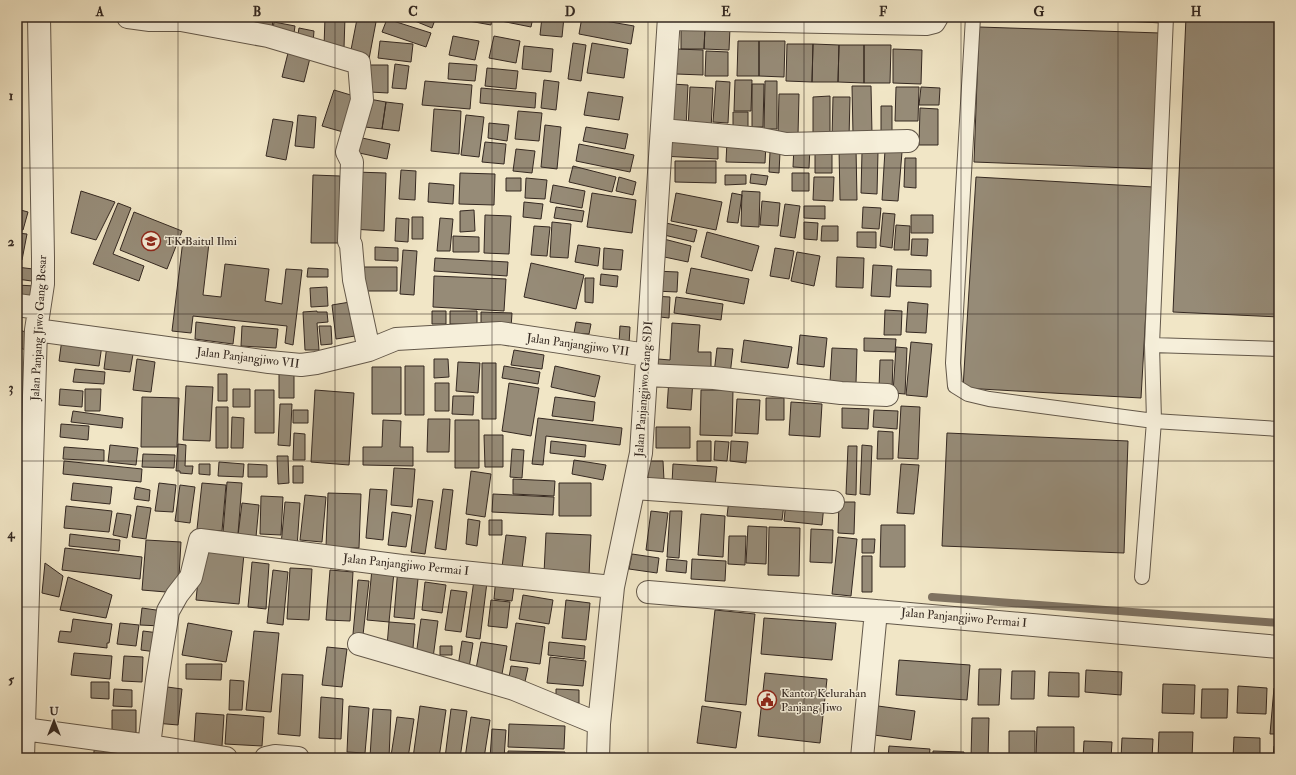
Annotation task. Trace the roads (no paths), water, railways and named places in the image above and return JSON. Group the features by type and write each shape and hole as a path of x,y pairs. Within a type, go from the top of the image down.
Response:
{"street":[{"name":"Jalan Panjang Jiwo Gang Besar","path":"23,758 24,729 21,703 26,399 39,308 44,258 39,17"},
{"path":"128,17 150,20 181,20 268,36 359,63 362,100 347,152 352,162 349,241 351,245 354,280 369,350"},
{"path":"669,18 926,24 934,22 937,17"},
{"name":"Jalan Panjangjiwo Gang SDI","path":"598,758 599,724 613,587 640,453 669,18"},
{"path":"662,130 761,139 786,144 908,142"},
{"path":"17,305 39,308"},
{"name":"Jalan Panjangjiwo VII","path":"36,330 261,361 301,365 316,363 369,350 396,339 500,334 714,378 841,393 887,395"},
{"path":"634,488 833,502"},
{"name":"Jalan Panjangjiwo Permai I","path":"149,746 157,680 168,612 177,595 191,577 200,540 402,566 613,587"},
{"name":"Jalan Panjangjiwo Permai I","path":"648,592 876,610 1279,647"},
{"path":"862,758 876,610"},
{"path":"359,644 514,689 599,724"},
{"path":"24,729 226,758"},
{"path":"266,758 275,756 298,758"}],"lane":[{"path":"973,17 953,363 955,386 968,394 990,399 1154,421 1279,429"},
{"path":"1142,577 1154,421 1152,345 1166,17"},
{"path":"1152,345 1279,349"}],"waterway":[{"path":"932,597 1279,623"}],"place":[{"name":"TK Baitul Ilmi","path":"151,241"},
{"name":"Kantor Kelurahan Panjang Jiwo","path":"767,700"}]}
